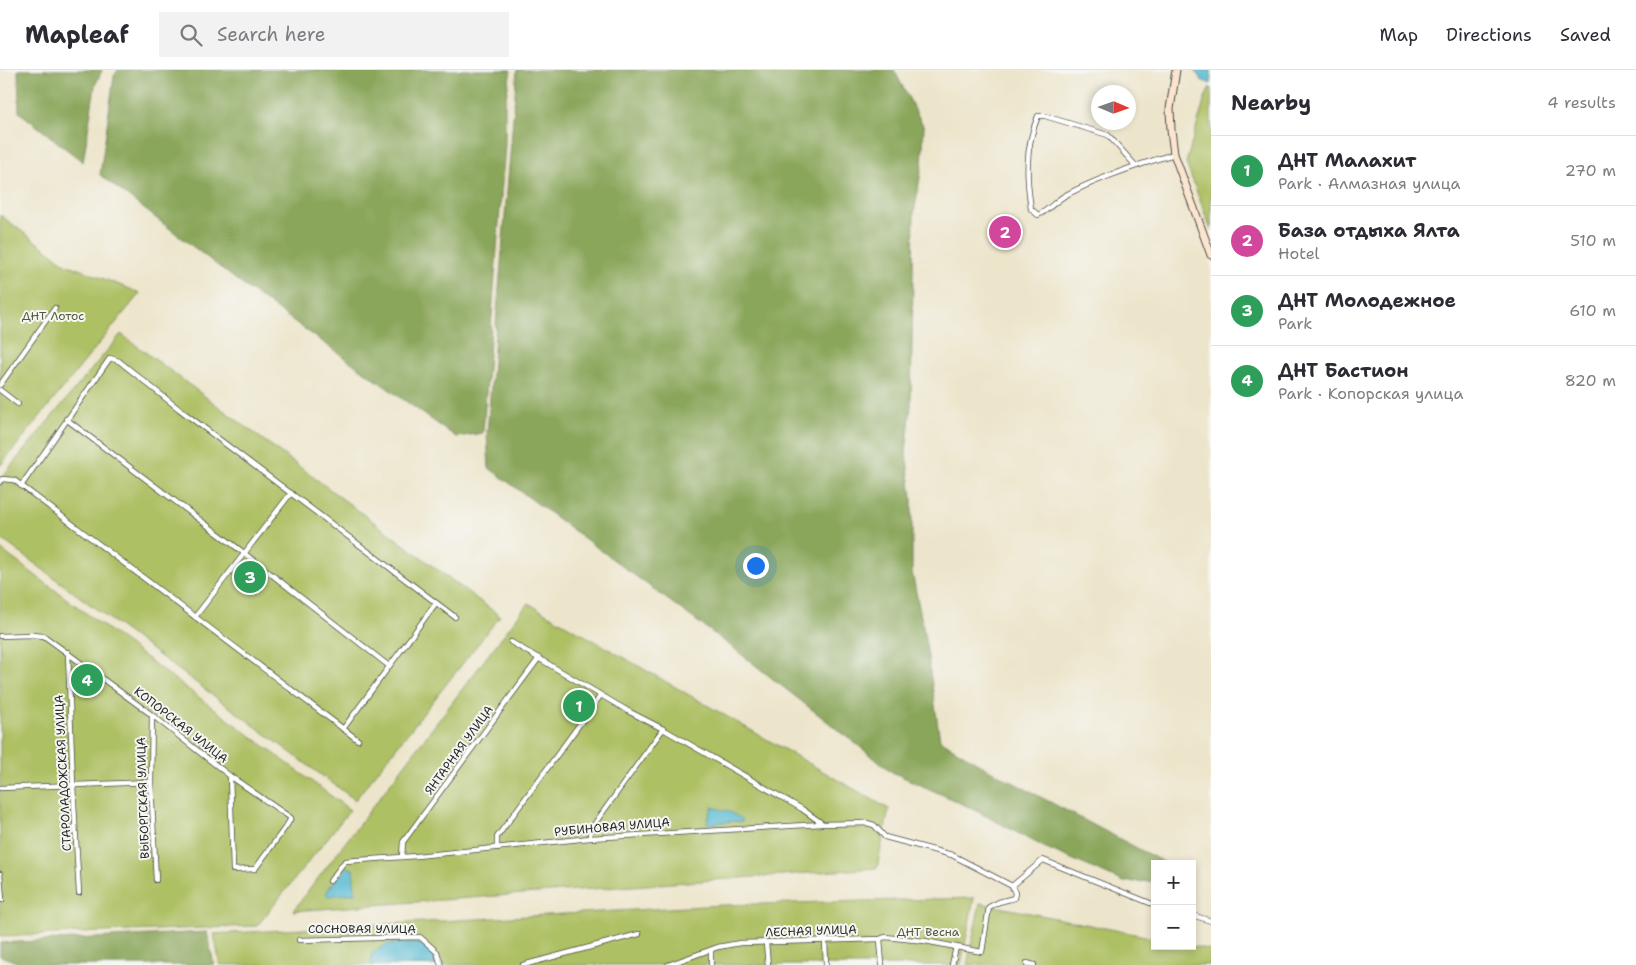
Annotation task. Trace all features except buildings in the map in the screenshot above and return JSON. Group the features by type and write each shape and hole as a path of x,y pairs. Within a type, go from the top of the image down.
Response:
{"main road":[{"path":"1176,70 1170,110 1170,130 1174,154 1211,255"}],"street":[{"path":"1135,165 1108,135 1045,116 1038,116 1032,130 1027,159 1031,209 1038,215 1044,213 1051,204 1066,195 1135,165 1174,154"},
{"path":"0,385 55,308"},
{"path":"21,486 110,358 118,361 455,617"},
{"path":"0,390 18,404"},
{"path":"66,420 389,666"},
{"path":"0,482 2,479 14,480 358,740"},
{"path":"195,617 292,493"},
{"path":"343,729 436,603"},
{"name":"КОПОРСКАЯ УЛИЦА","path":"0,636 44,636 152,715 230,776 291,818 255,869 233,870 230,776"},
{"path":"511,642 601,695 663,728 824,824"},
{"name":"СТАРОЛАДОЖСКАЯ УЛИЦА","path":"68,652 72,785 79,893"},
{"name":"ЯНТАРНАЯ УЛИЦА","path":"402,857 404,842 539,658"},
{"path":"497,848 497,837 601,695"},
{"name":"ВЫБОРГСКАЯ УЛИЦА","path":"152,715 151,782 156,880"},
{"path":"590,838 590,830 663,728"},
{"path":"0,788 151,782"},
{"name":"РУБИНОВАЯ УЛИЦА","path":"330,881 345,862 590,838 867,823 874,825 885,837 952,856 1012,886"},
{"path":"1012,886 1043,860 1151,903"},
{"path":"0,874 2,900"},
{"name":"ЛЕСНАЯ УЛИЦА","path":"668,965 718,948 740,943 880,939 885,937 982,952 989,907 1014,898 1015,894 1012,886"},
{"path":"1196,916 1211,921"},
{"path":"523,965 639,934"},
{"name":"СОСНОВАЯ УЛИЦА","path":"299,940 420,937 437,952 442,965"},
{"path":"880,939 882,965"},
{"path":"825,940 826,965"},
{"path":"766,942 768,965"},
{"path":"952,965 956,947"},
{"path":"711,951 711,965"},
{"path":"1027,964 1034,965"}],"green space":[{"path":"18,70 102,70 95,86 83,162 19,112"},
{"path":"118,70 511,70 505,103 505,144 483,433 456,437 243,285 100,175 114,76"},
{"path":"517,70 894,70 924,127 922,166 914,213 911,406 906,453 912,497 912,572 925,637 940,740 986,768 1159,860 1151,860 1151,881 1124,882 1044,847 969,807 892,772 732,647 489,468 487,434"},
{"path":"1211,88 1211,230 1186,163"},
{"name":"ДНТ Лотос","path":"0,215 66,264 140,293 0,466"},
{"path":"121,334 500,616 355,800 0,538 0,479"},
{"path":"0,549 350,810 257,926 0,936"},
{"path":"528,603 889,809 877,868 293,911"},
{"name":"ДНТ Весна","path":"974,898 961,965 220,965 214,934 721,905"},
{"path":"980,903 1151,937 1151,950 1196,950 1196,947 1211,950 1211,965 967,965"},
{"path":"207,932 214,965 25,965 0,956 0,943"}],"water":[{"path":"1195,70 1211,70 1211,84 1201,80"},
{"path":"712,807 730,812 743,820 742,822 708,824"},
{"path":"347,867 353,869 355,893 328,896 326,894 329,888"},
{"path":"412,943 424,945 429,948 435,959 435,965 371,965 372,953 387,944"}],"place":[{"name":"База отдыха Ялта","path":"1005,232"},
{"name":"ДНТ Молодежное","path":"250,577"},
{"name":"ДНТ Бастион","path":"87,680"},
{"name":"ДНТ Малахит","path":"579,706"}]}
